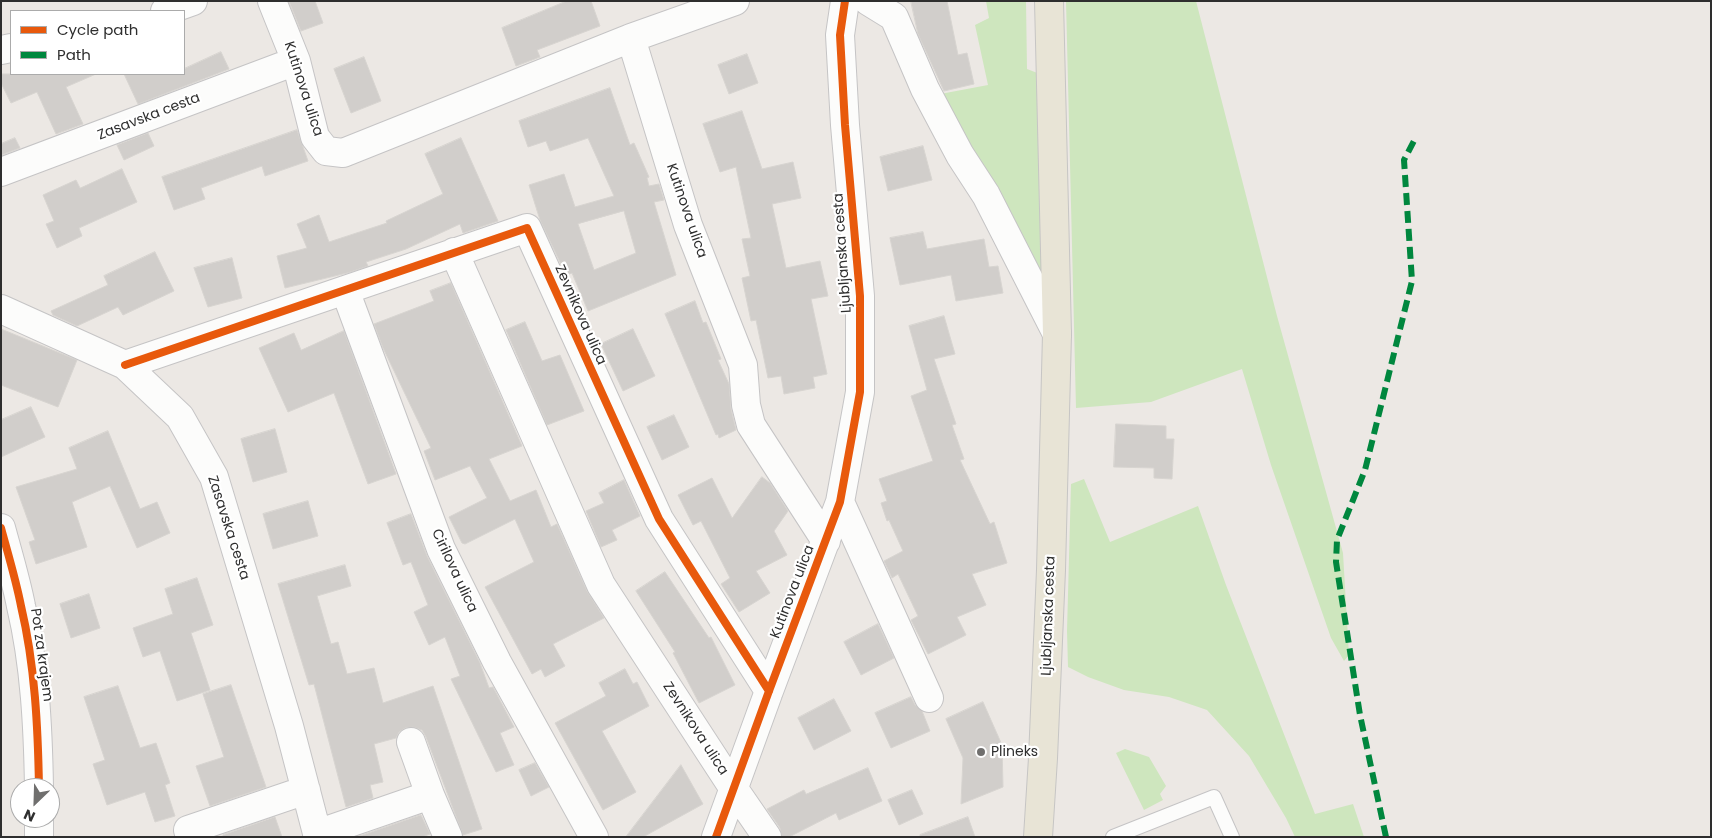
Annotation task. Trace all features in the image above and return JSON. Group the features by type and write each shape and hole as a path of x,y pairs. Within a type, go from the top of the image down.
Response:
{"main road":[{"name":"Ljubljanska cesta","path":"1038,837 1044,758 1051,580 1057,334 1049,1"}],"street":[{"path":"168,10 193,1"},
{"name":"Kutinova ulica","path":"272,1 296,62 315,137 326,150 343,153 631,38 735,1"},
{"name":"Ljubljanska cesta","path":"840,502 860,392 860,296 845,125 840,35 845,1"},
{"name":"Ljubljanska cesta","path":"868,1 894,17 925,89 960,155 986,196 1057,334"},
{"name":"Kutinova ulica","path":"631,38 688,225 743,365 746,405 751,425 826,541"},
{"name":"Zasavska cesta","path":"1,172 296,62"},
{"name":"Zevnikova ulica","path":"125,365 527,228 659,518 769,691 734,789"},
{"name":"Zevnikova ulica","path":"454,252 601,585 734,789"},
{"name":"Cirilova ulica","path":"345,290 441,548 497,662 594,837"},
{"name":"Zasavska cesta","path":"1,309 125,365 180,417 214,477 289,726 318,835"},
{"path":"840,502 929,698"},
{"name":"Kutinova ulica","path":"769,691 840,502"},
{"name":"Pot za krajem","path":"1,528 22,606 29,646 35,700 39,778"},
{"path":"411,742 430,795 448,837"},
{"path":"716,837 734,789"},
{"path":"734,789 767,837"},
{"path":"190,837 188,830 306,790"},
{"path":"318,835 430,795"}],"lane":[{"path":"1113,837 1214,797 1232,837"}],"green space":[{"path":"986,1 1026,1 1027,69 1040,74 1042,276 935,95 988,85 975,25 989,18"},
{"path":"1066,1 1196,1 1277,316 1343,553 1349,655 1344,661 1331,638 1271,465 1242,369 1151,402 1076,408"},
{"path":"1084,479 1110,542 1198,506 1226,585 1315,814 1353,804 1364,837 1295,837 1286,818 1249,756 1207,710 1169,697 1124,690 1088,677 1068,667 1067,631 1071,484"},
{"path":"1125,749 1149,757 1166,786 1160,794 1163,800 1144,810 1116,753"}],"building":[{"path":"289,1 315,1 323,23 301,31"},
{"path":"567,1 591,1 600,26 537,50 540,57 516,66 502,28"},
{"path":"911,1 947,1 958,55 967,53 974,84 944,91 918,34"},
{"path":"221,52 229,69 138,104 124,75 185,75 185,69"},
{"path":"747,54 758,83 729,94 718,65"},
{"path":"364,57 381,101 351,113 334,69"},
{"path":"1,74 94,75 66,87 83,124 56,134 37,92 11,103 1,83"},
{"path":"610,88 630,145 634,143 649,177 647,178 649,186 659,184 664,200 654,202 676,275 588,311 572,273 566,275 540,220 529,185 564,174 575,207 614,196 588,138 550,151 546,141 528,147 519,121","holes":["624,211 636,253 594,270 578,224"]},
{"path":"742,111 762,169 793,162 801,198 772,204 786,268 820,261 828,296 811,299 827,374 813,377 815,388 784,394 781,376 768,378 756,320 751,321 742,278 750,276 742,239 751,238 736,167 720,172 703,124"},
{"path":"297,130 308,161 265,176 262,166 201,188 205,199 174,210 162,177"},
{"path":"148,133 154,146 124,160 117,145"},
{"path":"15,138 20,148 1,155 1,144"},
{"path":"461,138 498,221 463,233 460,224 406,249 366,262 368,266 285,288 277,256 307,248 297,224 319,215 329,242 387,223 386,221 443,194 425,154"},
{"path":"923,146 932,180 888,191 880,157"},
{"path":"122,169 137,202 79,228 82,236 57,248 46,224 54,221 43,195 76,180 80,188"},
{"path":"923,232 927,249 984,239 989,267 998,266 1003,293 956,301 951,275 900,285 890,238"},
{"path":"155,252 174,291 123,315 118,307 77,326 53,315 51,311 108,285 104,276"},
{"path":"232,258 242,298 208,307 194,268"},
{"path":"451,283 522,446 489,459 510,501 536,490 551,527 557,524 587,591 604,618 553,644 565,666 545,677 541,669 532,674 485,587 534,562 515,519 465,544 462,543 449,517 487,498 470,466 435,480 424,451 431,448 383,348 374,324 434,301 430,291"},
{"path":"695,301 703,323 706,322 721,359 718,360 729,384 731,409 736,430 719,438 718,434 716,435 665,314"},
{"path":"944,316 955,354 934,359 956,424 952,425 964,459 960,460 990,524 994,522 1007,563 972,574 986,605 957,617 966,635 928,654 911,620 918,616 898,574 892,578 884,561 903,551 889,520 887,521 881,503 887,501 879,479 933,461 911,396 927,390 909,326"},
{"path":"525,322 542,361 560,355 584,411 547,425 506,330"},
{"path":"1,329 77,360 58,407 1,385"},
{"path":"633,329 655,376 623,391 601,344"},
{"path":"344,331 396,474 368,484 334,393 288,412 259,348 294,333 301,350"},
{"path":"31,407 45,437 1,457 1,420"},
{"path":"674,415 689,447 662,460 647,427"},
{"path":"1116,424 1166,426 1166,439 1174,439 1172,479 1154,478 1154,468 1114,467"},
{"path":"275,429 287,472 253,482 241,439"},
{"path":"108,431 140,509 157,502 170,533 137,548 110,486 72,502 87,547 36,564 29,542 35,540 16,487 77,469 69,448"},
{"path":"762,477 770,483 788,511 774,531 787,555 756,571 770,593 739,612 721,584 730,578 701,521 693,525 678,495 712,478 732,518"},
{"path":"624,480 640,516 612,530 617,540 601,547 586,511 604,503 599,493"},
{"path":"308,501 318,536 273,549 263,514"},
{"path":"411,514 427,556 480,663 489,688 493,687 514,727 500,733 514,765 496,772 451,679 460,676 445,637 429,645 414,612 428,605 411,562 403,565 387,523"},
{"path":"345,565 351,586 317,596 331,644 338,642 347,674 374,668 383,703 433,686 482,829 463,835 426,737 422,730 413,727 405,728 399,732 396,738 374,744 383,782 370,785 373,798 346,807 314,684 309,685 278,584"},
{"path":"665,572 709,638 711,637 735,685 699,703 673,653 675,652 636,591"},
{"path":"197,578 213,625 191,633 210,690 177,701 160,651 143,657 133,628 173,614 165,589"},
{"path":"89,594 100,628 71,638 60,604"},
{"path":"878,624 894,658 861,675 844,642"},
{"path":"625,669 633,684 637,682 649,706 602,731 636,792 603,810 555,723 606,696 599,683"},
{"path":"231,685 266,787 210,806 196,766 224,757 203,694"},
{"path":"118,686 140,748 156,743 170,783 165,785 175,816 155,822 145,792 107,805 93,764 105,760 84,697"},
{"path":"911,697 915,705 922,711 930,731 891,748 875,713"},
{"path":"834,699 851,731 814,750 798,718"},
{"name":"Plineks","path":"983,702 1002,745 1003,787 961,804 963,758 946,719"},
{"path":"535,763 549,787 531,796 519,770"},
{"path":"681,765 703,804 643,837 626,837"},
{"path":"868,768 882,801 839,820 836,813 789,837 782,837 780,828 767,809 804,790 806,794"},
{"path":"912,790 923,814 899,825 888,800"},
{"path":"421,815 430,834 422,837 357,837"},
{"path":"275,817 282,837 223,837 223,835"},
{"path":"968,817 975,837 920,837 920,835"}],"marked path":[{"path":"1386,837 1360,715 1336,562 1337,540 1365,470 1412,281 1404,160 1415,139"}],"cycle path":[{"path":"716,837 840,502 860,392 860,296 845,125 840,35 845,1"},
{"path":"125,365 527,228 659,519 769,691"},
{"path":"1,528 17,586 30,651 37,720 39,778"}],"place":[{"name":"Plineks","path":"981,752"}]}
